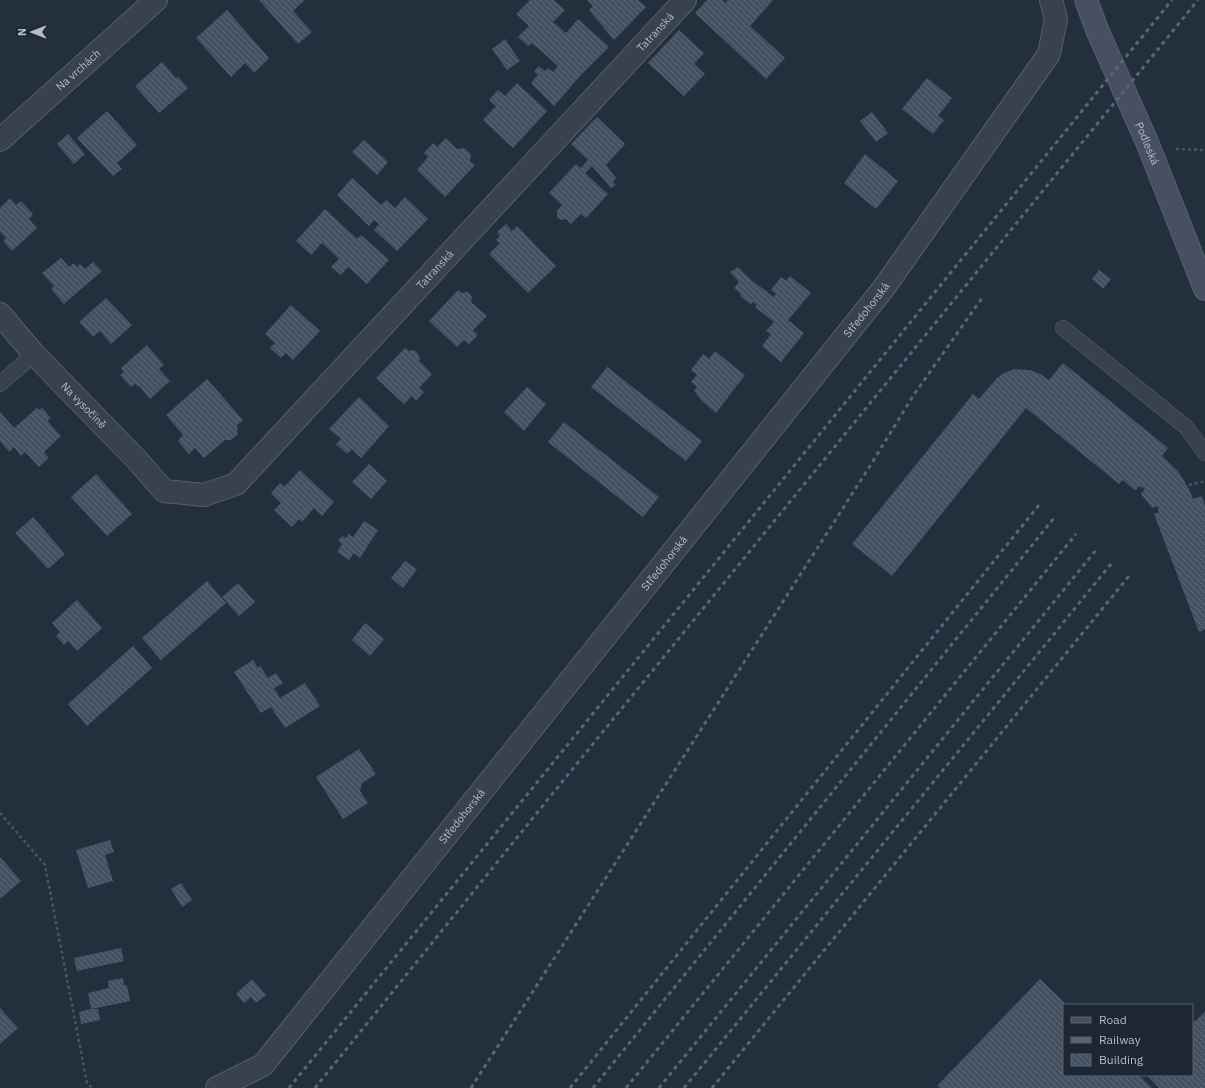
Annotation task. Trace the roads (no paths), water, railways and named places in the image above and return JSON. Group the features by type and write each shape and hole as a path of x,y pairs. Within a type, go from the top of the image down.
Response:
{"main road":[{"name":"Podleská","path":"1086,0 1098,32 1147,142 1205,289"}],"street":[{"name":"Na vrchách","path":"0,140 156,0"},
{"name":"Tatranská","path":"164,491 204,495 236,484 685,0"},
{"name":"Středohorská","path":"217,1088 263,1065 883,289 1048,54 1056,19 1051,0"},
{"path":"0,314 34,354"},
{"name":"Na vysočině","path":"34,354 138,461 164,491"}],"lane":[{"path":"1063,328 1186,428 1205,453"},
{"path":"0,384 34,354"}],"railway":[{"path":"289,1088 1172,0"},
{"path":"315,1088 1198,0"},
{"path":"471,1088 870,466 913,396 982,298"},
{"path":"570,1088 1039,505"},
{"path":"593,1088 1054,518"},
{"path":"626,1088 1076,534"},
{"path":"659,1088 1096,550"},
{"path":"684,1088 1111,564"},
{"path":"712,1088 1129,576"}]}
